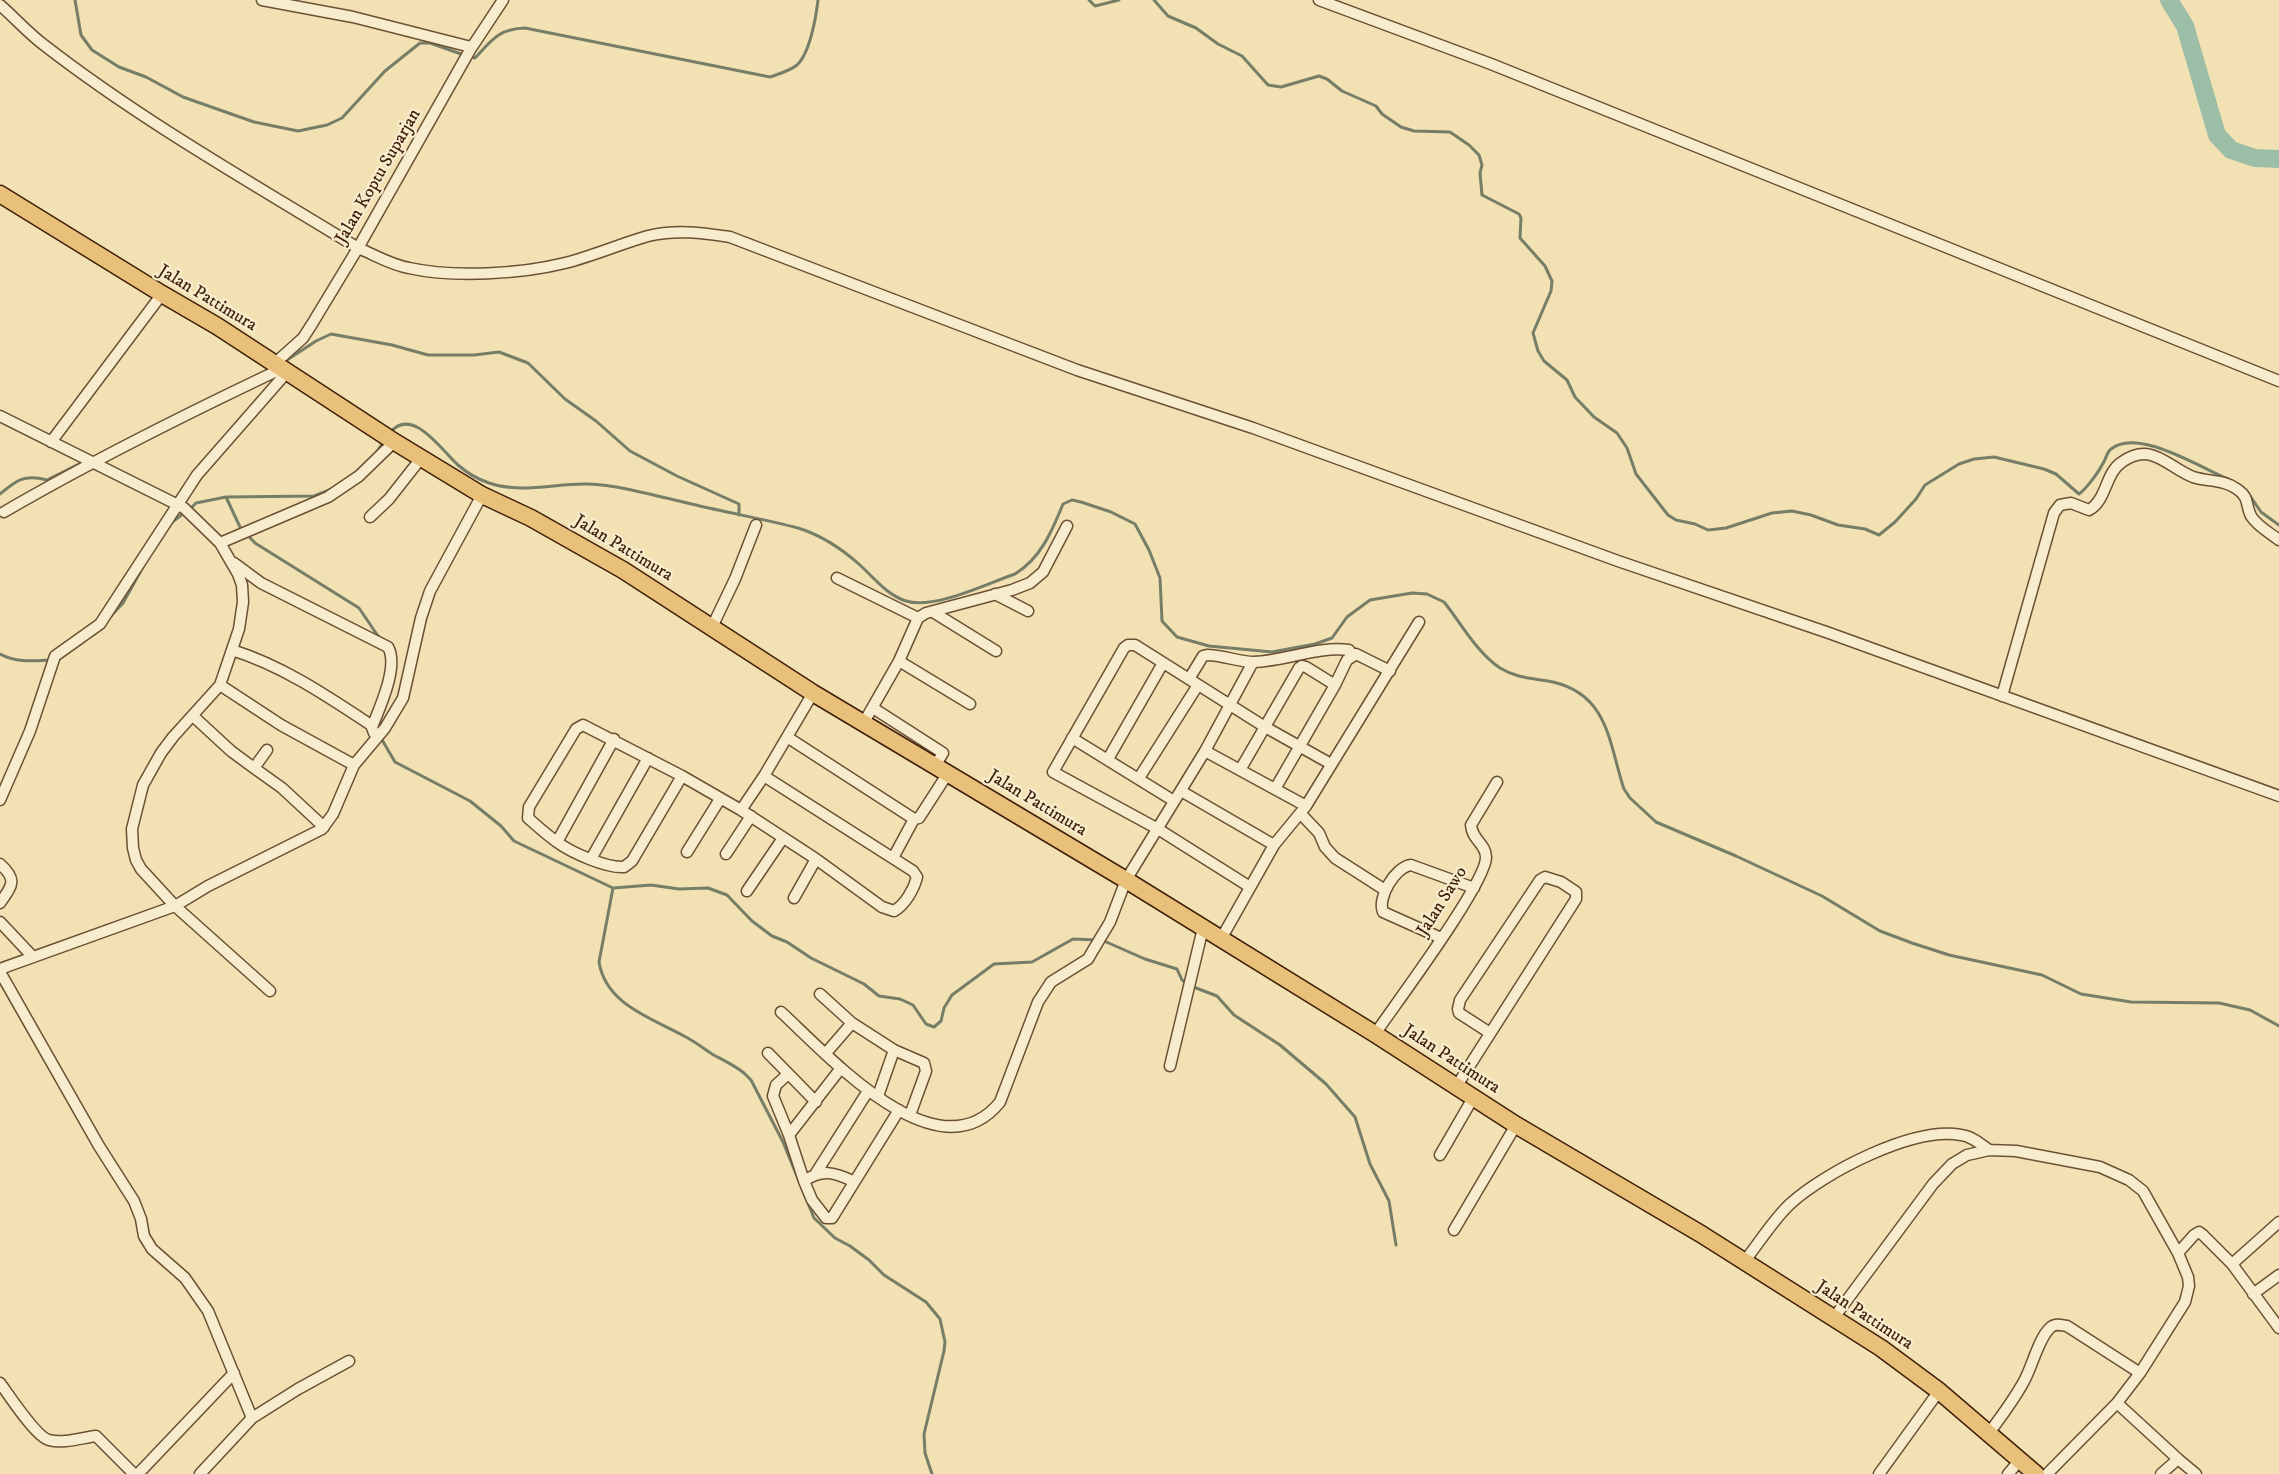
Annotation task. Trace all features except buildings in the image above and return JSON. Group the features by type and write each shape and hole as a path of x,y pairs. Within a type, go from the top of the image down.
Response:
{"main road":[{"name":"Jalan Pattimura","path":"0,194 217,326 389,438 482,495 571,540 712,627 813,693 1126,880 1375,1034 1516,1125 1744,1262 1881,1348 1939,1391 2036,1474"}],"street":[{"path":"262,0 353,17 470,49"},
{"name":"Jalan Koptu Suparjan","path":"280,367 303,338 358,248 470,49 503,0"},
{"path":"1319,0 1502,69 2279,381"},
{"path":"0,5 43,44 179,138 358,248 409,268 482,273 551,267 650,236 698,232 730,237 1077,370 1253,428 1618,561 1721,595 2279,796"},
{"path":"51,442 162,294"},
{"path":"4,512 90,462 280,367"},
{"path":"0,800 30,732 53,661 100,624 184,508 197,475 280,367"},
{"path":"0,416 184,508 220,543 231,561 242,585 243,602 239,629 220,685 161,753 143,785 132,829 136,860 175,906 270,991"},
{"path":"220,543 328,497 358,477 389,438"},
{"path":"2002,696 2054,513 2060,504 2071,503 2089,510 2097,506 2114,469 2121,462 2136,455 2153,455 2193,477 2225,482 2247,498 2251,514 2257,523 2279,540"},
{"path":"370,517 389,499 422,458"},
{"path":"252,1418 208,1311 185,1278 152,1249 134,1201 99,1146 0,971 175,906 208,886 275,851 317,833 324,827 333,814 354,765 385,728 403,698 421,618 430,591 482,495"},
{"path":"712,627 735,579 756,525"},
{"path":"863,723 899,661 918,618 1030,583 1049,563 1067,526"},
{"path":"231,561 269,587 388,647 392,654 388,684 372,726"},
{"path":"837,578 918,618"},
{"path":"995,594 1028,611"},
{"path":"933,612 996,651"},
{"path":"1221,939 1274,845 1303,810 1419,622"},
{"path":"1250,887 1158,829 1054,774 1053,768 1128,645 1135,645 1265,727 1330,764"},
{"path":"1139,778 1194,682 1203,656 1253,662 1324,649 1349,650 1353,656"},
{"path":"232,650 290,674 372,726 377,738"},
{"path":"1275,789 1347,660 1356,654 1390,671"},
{"path":"899,661 970,704"},
{"path":"781,1012 841,1068 873,1094 899,1110 948,1128 964,1126 992,1113 1000,1102 1044,989 1058,976 1088,959 1101,938 1126,880 1205,751 1253,662"},
{"path":"1108,759 1163,663"},
{"path":"1240,770 1302,666 1335,685"},
{"path":"220,685 281,725 354,765"},
{"path":"741,810 813,693"},
{"path":"873,708 943,753 941,770 919,818 914,819 893,858"},
{"path":"193,716 231,751 282,788 324,827"},
{"path":"682,776 629,865 618,867 591,859 557,843 528,818 529,807 576,729 584,725 682,776 751,816 882,907 894,911 903,904 916,877 914,872 764,776"},
{"path":"787,737 914,819"},
{"path":"1072,738 1174,801"},
{"path":"557,843 614,739"},
{"path":"254,768 267,750"},
{"path":"1205,751 1275,789 1303,810 1319,833 1325,847 1335,858 1385,890"},
{"path":"591,859 648,758"},
{"name":"Jalan Sawo","path":"1375,1034 1474,888 1487,859 1484,848 1474,838 1471,825 1497,782"},
{"path":"1181,791 1274,845"},
{"path":"687,852 720,799"},
{"path":"726,854 751,816"},
{"path":"747,891 783,838"},
{"path":"794,897 816,859"},
{"path":"0,864 8,871 12,887 0,903"},
{"path":"1442,938 1383,912 1381,907 1385,890 1401,868 1411,865 1474,888"},
{"path":"1456,1087 1576,899 1576,892 1561,882 1548,877 1540,880 1460,1000 1458,1009 1460,1013 1490,1033"},
{"path":"0,921 33,957"},
{"path":"1170,1066 1203,928"},
{"path":"820,994 852,1023 894,1050 926,1065 910,1115"},
{"path":"826,1053 852,1023"},
{"path":"804,1181 816,1173 873,1094 894,1050"},
{"path":"768,1053 787,1075 816,1102"},
{"path":"789,1135 841,1068"},
{"path":"787,1075 776,1085 773,1096 804,1181 820,1214 829,1219 835,1215 853,1181 899,1110"},
{"path":"1440,1155 1473,1098"},
{"path":"1454,1230 1516,1125"},
{"path":"1744,1262 1788,1206 1804,1192 1832,1174 1897,1143 1925,1135 1963,1135 1989,1150"},
{"path":"1833,1319 1941,1175 1952,1164 1967,1155 1989,1150 2016,1151 2100,1167 2129,1180 2143,1191 2178,1253 2188,1277 2187,1294 2180,1311 2140,1373 2117,1403 2047,1474"},
{"path":"816,1173 838,1174 853,1181"},
{"path":"2232,1264 2279,1222"},
{"path":"2178,1253 2194,1234 2199,1232 2232,1264 2279,1328"},
{"path":"2253,1294 2279,1275"},
{"path":"1989,1433 2024,1381 2048,1330 2053,1326 2059,1324 2067,1326 2140,1373"},
{"path":"200,1474 252,1418 349,1361"},
{"path":"0,1383 44,1438 57,1441 96,1436 136,1474 234,1373"},
{"path":"1880,1474 1939,1391"},
{"path":"2117,1403 2196,1474"},
{"path":"2161,1474 2178,1459"},
{"path":"2008,1474 2020,1461"}],"waterway":[{"path":"75,0 81,35 92,50 119,67 146,77 183,97 254,122 298,131 327,125 342,118 385,71 420,43 430,43 464,55"},
{"path":"471,57 475,58 502,33 525,28 770,77 791,69 802,59 812,34 818,0"},
{"path":"1089,0 1095,6 1119,0"},
{"path":"1154,0 1168,16 1196,28 1218,44 1242,56 1268,85 1281,87 1319,76 1327,79 1342,91 1376,106 1382,114 1401,127 1414,131 1450,132 1469,145 1479,155 1482,165 1480,173 1482,195 1519,214 1521,218 1520,238 1545,266 1552,281 1551,291 1533,333 1538,351 1544,361 1567,380 1575,397 1594,417 1617,433 1627,448 1636,474 1668,515 1676,520 1695,524 1708,530 1726,528 1772,513 1792,511 1838,525 1865,529 1879,535 1895,522 1916,499 1925,485 1959,464 1974,459 1994,457 2044,469 2056,474 2079,494 2095,476 2109,451 2122,444 2136,443 2152,446 2228,479"},
{"path":"2169,0 2185,26 2217,135 2231,150 2255,158 2279,159"},
{"path":"284,362 331,334 392,345 428,355 474,355 499,352 528,363 565,399 596,421 630,451 677,476 739,504 739,515"},
{"path":"390,433 399,426 408,424 417,427 472,476 501,486 526,488 588,484 614,487 798,528 815,534 839,548 899,598 918,603 946,599 1015,574 1024,568 1039,552 1050,534 1063,504 1072,500 1111,512 1135,524 1160,578 1162,621 1177,637 1209,646 1272,652 1315,644 1332,638 1347,617 1370,600 1412,593 1427,594 1444,602 1477,646 1500,668 1520,676 1572,688 1586,698 1604,724 1624,789 1630,798 1656,822 1822,896 1880,931 1912,943 1949,955 2042,975 2081,994 2131,1002 2219,1003 2250,1010 2279,1026"},
{"path":"376,453 384,441"},
{"path":"0,494 21,479 47,480 85,461"},
{"path":"190,509 196,503 226,497 314,496 332,489"},
{"path":"2246,490 2261,512 2279,525"},
{"path":"226,497 240,527 255,543 359,608 380,639"},
{"path":"171,523 184,513"},
{"path":"111,616 123,603 143,567"},
{"path":"58,660 84,641"},
{"path":"0,654 19,660 51,660"},
{"path":"381,738 395,762 470,801 501,826 514,841 613,888 599,962 603,977 611,989 632,1008 691,1040 744,1073 751,1080 783,1142 814,1218 835,1238 869,1260 884,1275 926,1302 940,1319 945,1342 944,1351 924,1434 925,1453 932,1474"},
{"path":"613,888 651,885 679,889 708,888 727,895 752,921 772,936 864,984 879,996 900,999 913,1005 926,1024 934,1027 941,1021 944,1008 952,995 994,964 1032,962 1073,939 1097,940"},
{"path":"1104,941 1145,959 1177,969 1182,980 1217,996 1234,1015 1280,1045 1326,1084 1355,1117 1370,1164 1389,1201 1396,1245"}]}
